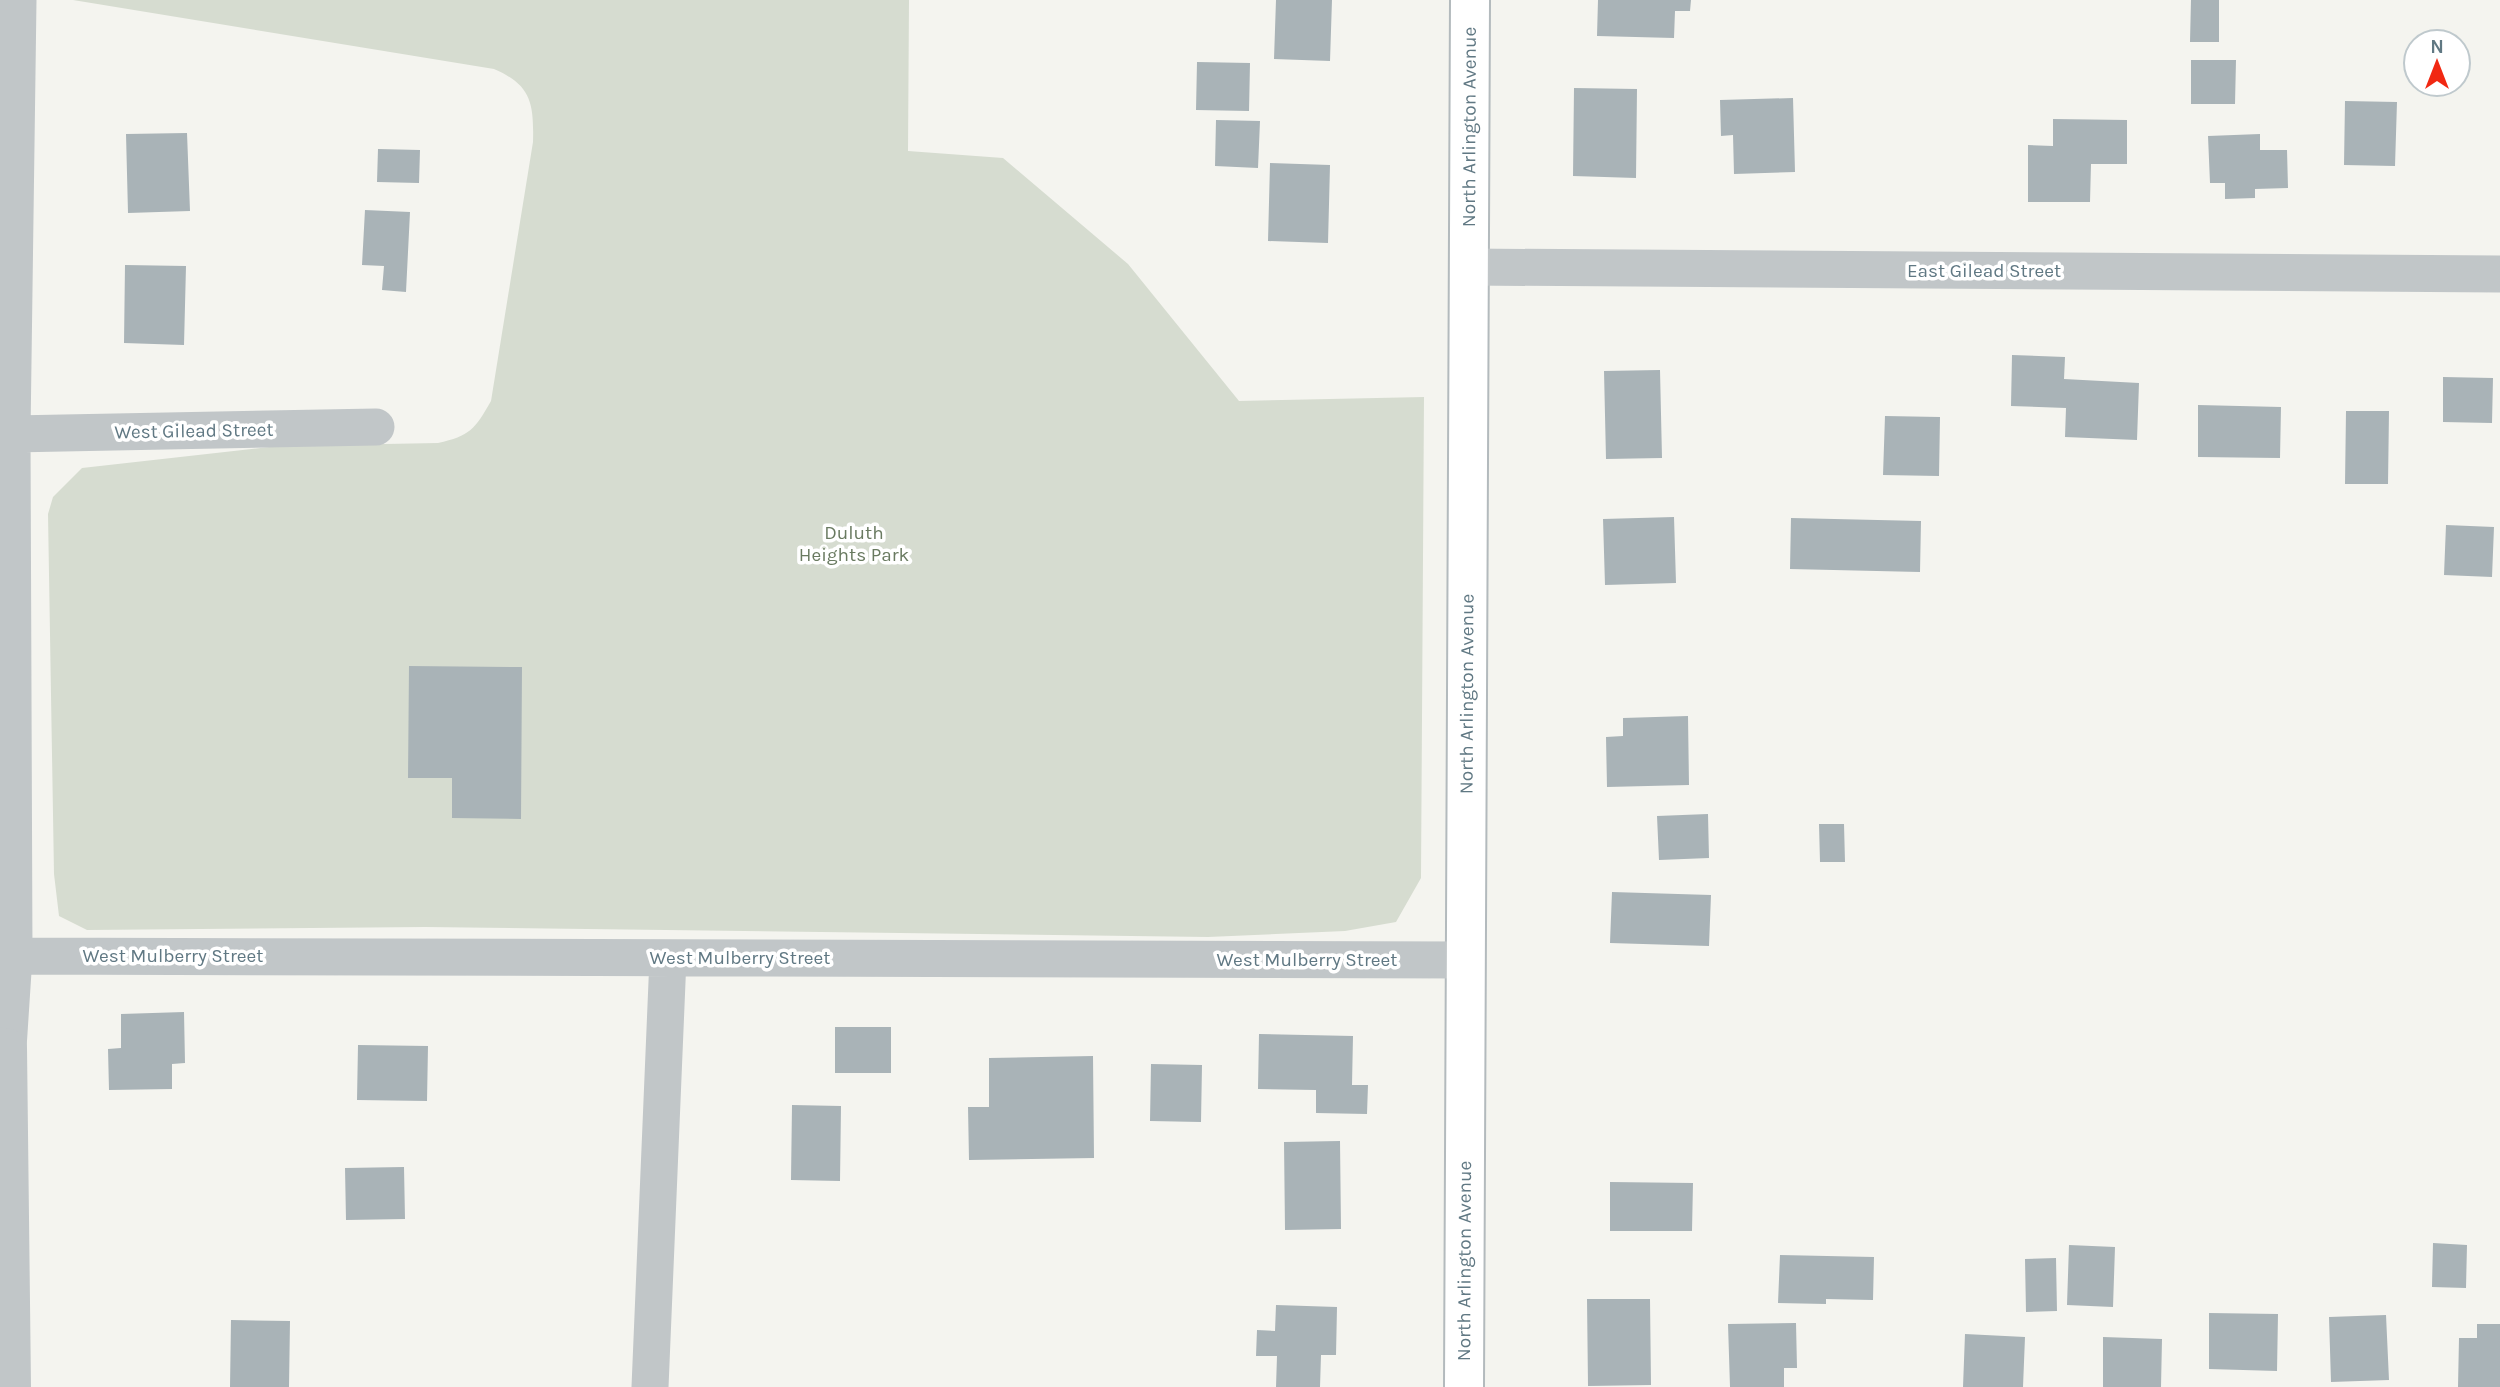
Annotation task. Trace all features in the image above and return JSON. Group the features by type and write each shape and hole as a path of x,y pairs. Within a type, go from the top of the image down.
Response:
{"main road":[{"name":"North Arlington Avenue","path":"1464,1387 1469,0"}],"street":[{"path":"12,1387 4,1047 14,956 12,434 18,0"},
{"name":"East Gilead Street","path":"1469,267 2500,274"},
{"name":"West Gilead Street","path":"12,434 376,427"},
{"name":"West Mulberry Street","path":"14,956 1465,960"},
{"path":"650,1387 668,958"}],"green space":[{"name":"Duluth Heights Park","path":"73,0 909,0 908,151 1003,158 1128,264 1239,401 1424,397 1421,878 1396,922 1345,931 1208,937 425,927 87,930 59,916 54,874 48,514 53,497 82,468 278,446 438,443 465,434 491,401 533,142 533,116 528,97 516,82 494,69"}],"building":[{"path":"1276,0 1332,0 1330,61 1274,59"},
{"path":"1598,0 1691,0 1690,11 1675,11 1674,38 1597,36"},
{"path":"2191,0 2219,0 2219,42 2190,42"},
{"path":"2191,60 2236,60 2235,104 2191,104"},
{"path":"1197,62 1250,63 1249,111 1196,110"},
{"path":"1574,88 1637,89 1636,178 1573,176"},
{"path":"1793,98 1795,172 1734,174 1733,135 1721,136 1720,100"},
{"path":"2345,101 2397,102 2395,166 2344,165"},
{"path":"2053,119 2127,120 2127,164 2091,164 2090,202 2028,202 2028,145 2053,146"},
{"path":"1216,120 1260,121 1258,168 1215,166"},
{"path":"187,133 190,211 128,213 126,134"},
{"path":"2260,134 2260,150 2287,150 2288,188 2255,189 2255,198 2225,199 2225,183 2210,183 2208,136"},
{"path":"378,149 420,150 419,183 377,182"},
{"path":"1270,163 1330,165 1328,243 1268,241"},
{"path":"365,210 410,212 406,292 382,290 384,266 362,265"},
{"path":"125,265 186,266 184,345 124,343"},
{"path":"2012,355 2065,357 2064,379 2139,383 2137,440 2065,437 2066,408 2011,406"},
{"path":"1660,370 1662,458 1606,459 1604,371"},
{"path":"2443,377 2493,378 2492,423 2443,422"},
{"path":"2198,405 2281,407 2280,458 2198,457"},
{"path":"2346,411 2389,411 2388,484 2345,484"},
{"path":"1885,416 1940,417 1939,476 1883,475"},
{"path":"1674,517 1676,583 1605,585 1603,519"},
{"path":"1791,518 1921,521 1920,572 1790,569"},
{"path":"2446,525 2494,527 2492,577 2444,575"},
{"path":"409,666 522,667 521,819 452,818 452,778 408,778"},
{"path":"1688,716 1689,785 1607,787 1606,737 1623,736 1623,718"},
{"path":"1708,814 1709,858 1659,860 1657,816"},
{"path":"1819,824 1844,824 1845,862 1820,862"},
{"path":"1612,892 1711,895 1709,946 1610,943"},
{"path":"184,1012 185,1063 172,1064 172,1089 109,1090 108,1049 121,1048 121,1014"},
{"path":"835,1027 891,1027 891,1073 835,1073"},
{"path":"1259,1034 1353,1036 1352,1085 1368,1085 1367,1114 1316,1113 1316,1090 1258,1089"},
{"path":"358,1045 428,1046 427,1101 357,1100"},
{"path":"1093,1056 1094,1158 969,1160 968,1107 989,1107 989,1058"},
{"path":"1151,1064 1202,1065 1201,1122 1150,1121"},
{"path":"792,1105 841,1106 840,1181 791,1180"},
{"path":"1340,1141 1341,1229 1285,1230 1284,1142"},
{"path":"404,1167 405,1219 346,1220 345,1168"},
{"path":"1610,1182 1693,1183 1692,1231 1610,1231"},
{"path":"2433,1243 2467,1245 2466,1288 2432,1287"},
{"path":"2069,1245 2115,1247 2113,1307 2067,1305"},
{"path":"1780,1255 1874,1257 1873,1300 1826,1299 1826,1304 1778,1303"},
{"path":"2056,1258 2057,1311 2026,1312 2025,1259"},
{"path":"1587,1299 1650,1299 1651,1385 1588,1386"},
{"path":"1276,1305 1337,1307 1336,1355 1321,1355 1320,1387 1276,1387 1277,1356 1256,1356 1257,1330 1275,1331"},
{"path":"2209,1313 2278,1314 2277,1371 2209,1369"},
{"path":"2386,1315 2389,1380 2331,1382 2329,1317"},
{"path":"231,1320 290,1321 289,1387 230,1387"},
{"path":"1796,1323 1797,1368 1784,1368 1784,1387 1730,1387 1728,1324"},
{"path":"2477,1324 2500,1324 2500,1387 2458,1387 2459,1338 2477,1338"},
{"path":"1965,1334 2025,1337 2023,1387 1963,1387"},
{"path":"2103,1337 2162,1339 2161,1387 2103,1387"}]}
